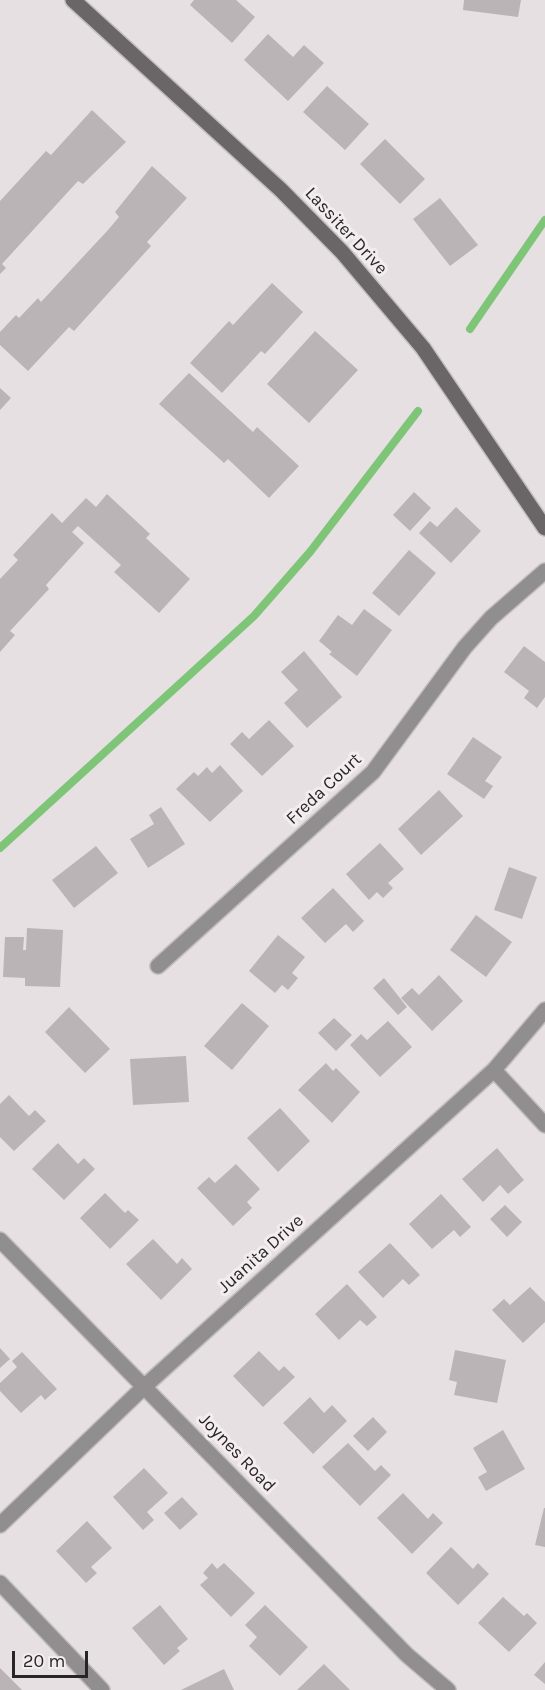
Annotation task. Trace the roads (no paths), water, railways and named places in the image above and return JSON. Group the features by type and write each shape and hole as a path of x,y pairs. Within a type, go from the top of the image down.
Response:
{"street":[{"name":"Lassiter Drive","path":"73,0 281,190 342,252 423,348 545,528"},
{"name":"Freda Court","path":"158,966 373,772 465,647 491,618 545,571"},
{"name":"Juanita Drive","path":"0,1525 145,1386 494,1070 545,1010"},
{"path":"494,1070 545,1125"},
{"name":"Joynes Road","path":"0,1240 407,1655 448,1690"},
{"path":"0,1583 102,1690"}],"waterway":[{"path":"470,329 545,220"},
{"path":"0,848 254,616 310,552 418,411"}]}
